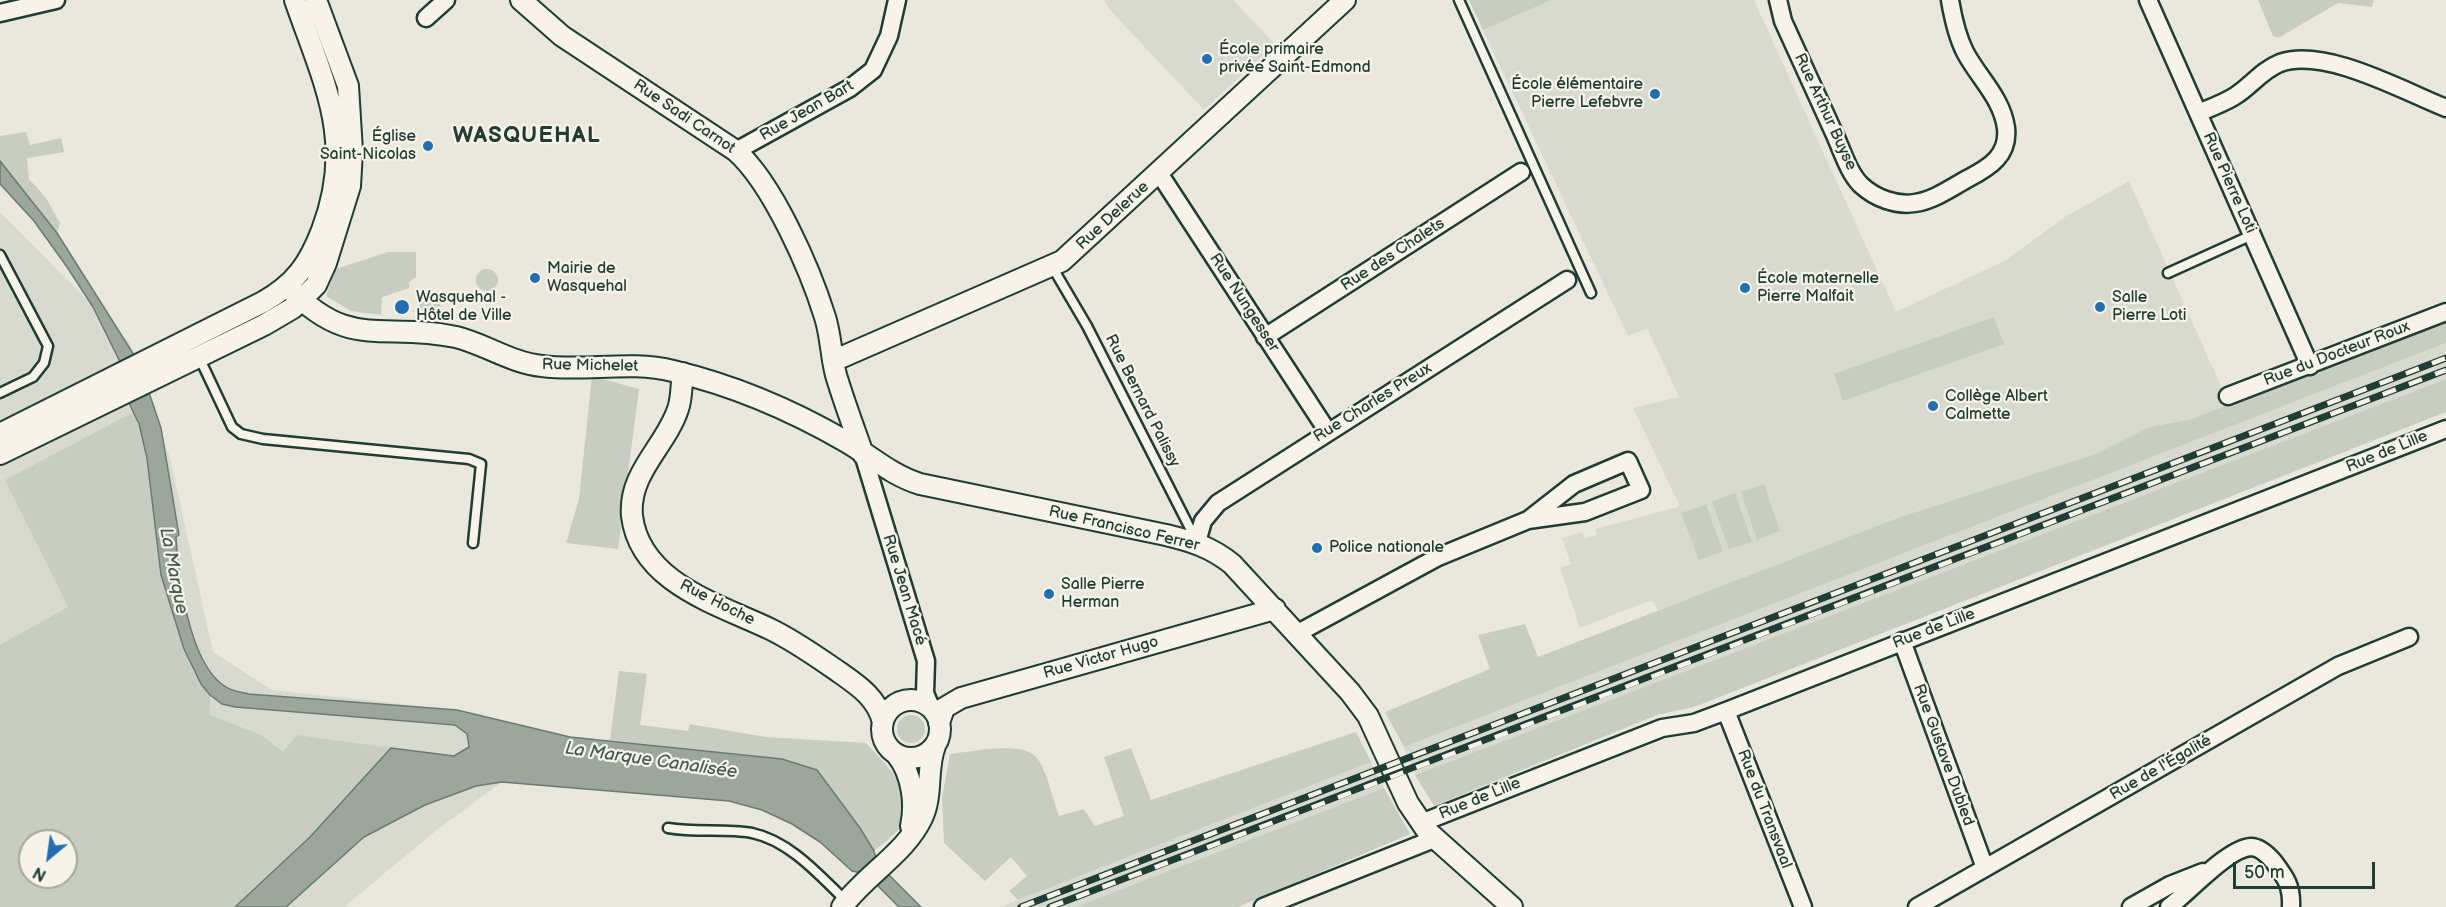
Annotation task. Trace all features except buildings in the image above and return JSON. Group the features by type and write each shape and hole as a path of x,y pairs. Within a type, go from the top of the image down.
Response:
{"street":[{"path":"0,13 56,0"},
{"path":"0,454 117,386 152,357 263,302 288,286 301,274 314,252 331,204 339,164 336,125 331,104 295,0"},
{"path":"0,434 117,386 163,374 283,315 302,301 316,285 347,199 351,173 348,86 316,0"},
{"path":"426,18 446,0"},
{"name":"Rue Sadi Carnot","path":"521,0 562,36 736,151 757,172 792,238 825,315 834,367 869,462"},
{"name":"Rue Jean Bart","path":"736,151 850,88 873,70 889,36 897,0"},
{"name":"Rue Delerue","path":"834,367 1062,261 1159,174 1345,0"},
{"name":"Rue Arthur Buyse","path":"1778,0 1783,21 1854,176 1873,196 1896,203 1914,203 1932,198 1993,165 2003,150 2006,126 1988,84 1966,53 1954,24 1950,0"},
{"name":"Rue Pierre Loti","path":"2148,0 2310,366"},
{"path":"2198,113 2236,95 2271,67 2301,59 2337,64 2446,108"},
{"name":"Rue des Chalets","path":"1265,337 1521,172"},
{"name":"Rue Nungesser","path":"1159,174 1328,432"},
{"name":"Rue Charles Preux","path":"1197,542 1203,521 1218,503 1567,280"},
{"name":"Rue Michelet","path":"288,286 302,301 324,318 344,327 453,337 532,365 644,366 679,372 765,402 836,436 869,462"},
{"name":"Rue du Docteur Roux","path":"2228,396 2446,312"},
{"name":"Rue Hoche","path":"679,372 678,410 637,483 632,515 641,541 660,568 687,590 786,637 862,689 877,704 883,722"},
{"name":"Rue de Lille","path":"1421,823 1662,728 1694,723 1726,711 2446,429"},
{"path":"1298,633 1424,563 1528,520 1585,512 1641,490 1628,461 1574,484 1528,520"},
{"name":"Rue Francisco Ferrer","path":"869,462 900,477 943,491 1197,542 1232,564 1330,667 1368,716 1408,803 1434,839 1512,907"},
{"name":"Rue Jean Macé","path":"869,462 926,661 925,693 936,716"},
{"name":"Rue Victor Hugo","path":"936,716 944,708 961,698 1275,609"},
{"name":"Rue de l'Égalité","path":"1917,907 2333,669 2409,637"},
{"name":"Rue Gustave Dubled","path":"1902,641 1985,868"},
{"path":"849,899 897,851 916,829 926,809 929,766 939,737 936,716 921,702 902,702 890,709 883,722 884,741 897,755 907,773 914,804 911,827 897,851"},
{"name":"Rue du Transvaal","path":"1726,711 1803,907"},
{"path":"897,755 905,758 920,757 935,746"},
{"path":"1263,907 1434,839"},
{"path":"2169,907 2210,870 2243,849 2258,848 2271,858 2290,883 2291,907"},
{"path":"2131,907 2170,885 2210,870"}],"lane":[{"path":"1459,0 1591,293"},
{"path":"2168,273 2252,235"},
{"path":"0,255 48,346 44,363 33,377 0,393"},
{"name":"Rue Bernard Palissy","path":"1058,274 1197,542"},
{"path":"190,338 232,428 241,434 274,441 469,459 481,464 473,543"},
{"path":"152,357 163,374"},
{"path":"668,828 689,832 753,833 784,847 849,899"}],"shaded area":[{"name":"École primaire privée Saint-Edmond","path":"1104,0 1233,0 1275,44 1204,110 1110,10"},
{"path":"1469,0 1551,0 1483,30"},
{"path":"1549,0 1754,0 1896,312 2006,260 2065,217 2129,181 2229,404 2192,419 2149,427 2093,455 1658,611 1652,600 1580,628 1560,568 1571,564 1562,538 1582,532 1585,538 1597,535 1595,529 1678,507 1679,504 1633,408 1679,397 1647,328 1628,336 1483,30"},
{"path":"2258,0 2374,0 2372,7 2338,3 2278,38 2273,36"},
{"path":"26,132 30,145 61,138 64,152 27,158 29,179 46,198 60,223 57,233 0,163 0,136"},
{"path":"0,212 129,342 170,458 213,652 272,690 457,710 502,782 438,829 344,907 0,907"},
{"path":"388,252 416,252 416,277 409,282 409,288 382,297 381,315 351,311 326,296 336,269"},
{"path":"487,269 495,272 498,280 495,288 487,291 479,288 476,280 479,272"},
{"path":"426,298 434,298 441,305 441,313 434,320 426,320 419,313 419,305"},
{"path":"1994,317 2004,344 1843,401 1834,374"},
{"path":"2446,317 2446,343 1404,747 1385,712 1490,669 1478,635 1525,624 1538,657 1898,518 2093,455 2149,427 2192,419"},
{"path":"2446,343 2446,379 1415,775 1404,747"},
{"path":"592,376 639,389 618,549 566,543 579,499"},
{"path":"2446,379 2446,412 1694,707 1657,715 1434,806 1415,775"},
{"path":"134,412 147,458 161,575 184,649 193,671 210,695 210,715 261,735 283,752 297,735 391,748 310,837 235,907 0,907 0,645 68,607 5,480"},
{"path":"1764,484 1780,531 1757,540 1741,492"},
{"path":"1735,493 1752,542 1729,549 1712,502"},
{"path":"1706,505 1723,551 1699,560 1681,513"},
{"path":"619,671 647,674 640,725 688,731 690,724 766,737 866,743 891,770 904,792 907,814 902,825 874,851 817,770 782,759 610,740"},
{"path":"911,715 921,719 925,729 921,739 911,743 901,739 897,729 901,719"},
{"path":"1356,732 1371,762 1018,900 1009,891 1027,876 1011,857 985,881 944,843 942,798 950,754 1009,748 1031,753 1044,770 1059,816 1084,809 1095,826 1124,816 1104,757 1131,748 1151,800"},
{"path":"1371,762 1384,788 1075,907 1000,907"},
{"path":"1384,788 1410,834 1238,907 1075,907"}],"water":[{"path":"0,161 57,233 139,363 161,428 179,535 176,537 177,554 187,617 202,657 211,673 223,685 249,694 457,710 570,737 782,759 817,770 860,828 874,851 877,863 921,907 899,907 866,874 852,871 820,842 792,824 762,810 729,801 502,782 476,786 425,805 364,837 286,907 235,907 310,837 391,748 454,756 469,747 467,734 455,725 235,707 222,704 201,684 184,649 161,575 147,458 139,424 128,401 126,374 93,307 67,267 34,221 0,184"}],"railway":[{"path":"1021,907 2446,358"},
{"path":"1050,907 2446,370"}],"place":[{"name":"École primaire privée Saint-Edmond","path":"1207,59"},
{"name":"École élémentaire Pierre Lefebvre","path":"1655,94"},
{"name":"Église Saint-Nicolas","path":"428,146"},
{"name":"Mairie de Wasquehal","path":"535,278"},
{"name":"École maternelle Pierre Malfait","path":"1745,288"},
{"name":"Wasquehal - Hôtel de Ville","path":"402,307"},
{"name":"Salle Pierre Loti","path":"2100,307"},
{"name":"Collège Albert Calmette","path":"1933,406"},
{"name":"Police nationale","path":"1317,548"},
{"name":"Salle Pierre Herman","path":"1049,594"}],"district":[{"name":"WASQUEHAL","path":"527,136"}],"water label":[{"name":"La Marque","path":"173,571"},
{"name":"La Marque Canalisée","path":"651,761"}]}
